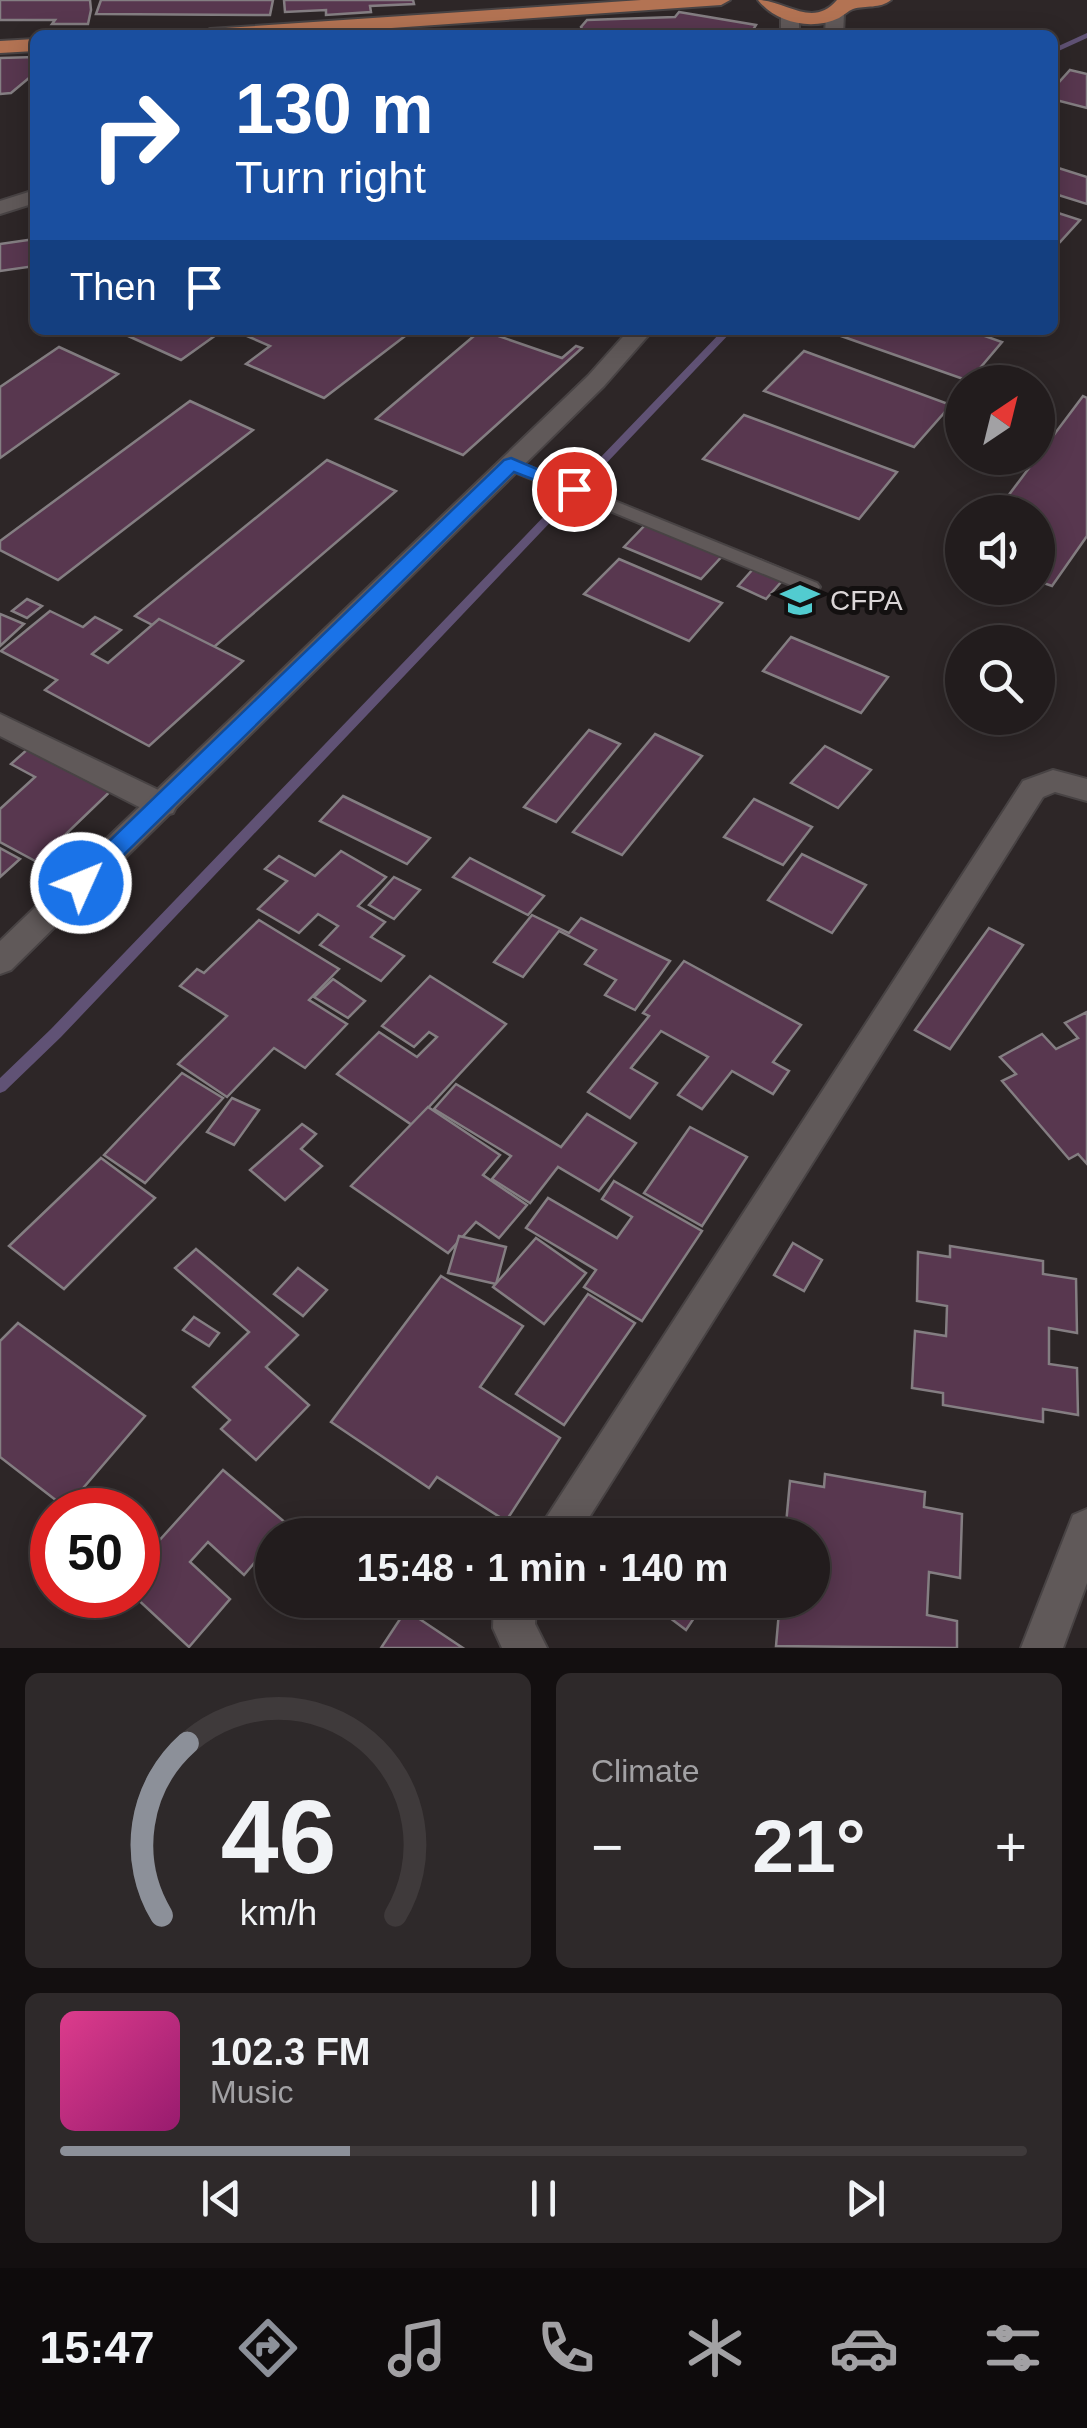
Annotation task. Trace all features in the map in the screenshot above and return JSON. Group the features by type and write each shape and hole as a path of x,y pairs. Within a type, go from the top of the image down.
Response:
{"main road":[{"path":"290,30 721,0"},
{"path":"689,5 814,18 842,6 882,0"},
{"path":"0,47 30,45"}],"street":[{"path":"0,208 30,198"},
{"path":"0,961 596,381 637,335"},
{"path":"0,724 162,804"},
{"path":"566,1518 1033,789 1053,781 1087,790"},
{"path":"1042,1648 1087,1529"},
{"path":"514,1618 514,1628 526,1648"}],"lane":[{"path":"511,464 812,587"}],"building":[{"path":"0,0 90,0 91,10 88,24 0,20"},
{"path":"101,0 273,0 270,15 96,14"},
{"path":"284,0 413,0 414,4 370,6 371,12 326,15 326,10 285,12"},
{"path":"679,12 756,25 753,30 581,27 587,20 675,17"},
{"path":"30,57 30,77 11,93 0,94 0,58"},
{"path":"1070,70 1087,74 1087,108 1058,101 1058,83"},
{"path":"1058,168 1087,177 1087,204 1058,195"},
{"path":"1058,213 1080,220 1060,242"},
{"path":"30,240 30,267 0,271 0,244"},
{"path":"126,335 216,335 181,360"},
{"path":"245,335 406,335 324,398 246,364 270,346"},
{"path":"475,335 495,335 562,358 576,346 582,348 463,455 376,419"},
{"path":"838,335 982,335 1002,342 983,365 945,365 945,373"},
{"path":"59,347 118,374 0,458 0,387"},
{"path":"804,351 945,403 945,412 914,447 764,391"},
{"path":"1083,396 1087,398 1087,536 1055,582 1055,495 1009,495 1024,475 1055,475 1055,433"},
{"path":"190,401 253,430 58,580 0,550 0,541"},
{"path":"744,415 897,472 859,519 703,459"},
{"path":"327,460 396,491 207,653 135,616"},
{"path":"649,521 726,552 701,579 624,547"},
{"path":"619,559 722,603 689,641 584,594"},
{"path":"761,560 790,572 766,599 738,586"},
{"path":"27,599 42,606 27,618 12,611"},
{"path":"50,611 83,627 95,617 121,630 92,654 108,663 159,619 243,661 149,746 45,690 57,680 1,651"},
{"path":"0,614 24,624 0,646"},
{"path":"791,637 888,677 861,713 763,671"},
{"path":"589,730 620,744 556,822 524,807"},
{"path":"655,734 702,756 622,855 573,832"},
{"path":"39,739 121,781 37,862 0,842 0,809 35,777 11,764"},
{"path":"825,746 871,770 838,808 791,783"},
{"path":"343,796 430,838 407,864 320,821"},
{"path":"754,799 812,827 783,865 724,837"},
{"path":"0,848 20,859 0,877"},
{"path":"341,851 386,877 358,906 385,922 371,937 404,956 381,981 320,945 338,926 318,914 299,933 258,909 287,881 265,869 279,856 315,876"},
{"path":"802,854 866,885 832,933 768,900"},
{"path":"470,858 544,896 528,915 453,877"},
{"path":"394,877 420,890 394,919 369,905"},
{"path":"532,915 569,933 581,918 670,961 635,1010 605,995 616,980 585,964 596,950 559,931 523,977 494,962"},
{"path":"259,920 339,969 309,1000 347,1024 305,1068 274,1048 227,1097 178,1064 227,1016 180,986 197,969 204,973"},
{"path":"989,928 1023,945 950,1049 915,1030"},
{"path":"684,961 801,1025 773,1062 789,1071 773,1094 732,1071 702,1109 678,1095 708,1057 661,1031 631,1068 657,1083 630,1118 588,1092 649,1016 643,1013"},
{"path":"430,976 506,1024 412,1125 337,1074 379,1032 417,1057 437,1037 429,1032 414,1047 382,1026"},
{"path":"333,979 365,1001 348,1018 314,997"},
{"path":"1087,1012 1087,1164 1078,1154 1069,1159 1002,1081 1016,1074 1000,1057 1042,1034 1056,1049 1078,1038 1065,1023"},
{"path":"182,1073 223,1098 145,1183 104,1155"},
{"path":"456,1084 561,1147 587,1114 636,1143 599,1191 558,1167 530,1203 492,1179 511,1156 434,1109"},
{"path":"232,1098 259,1110 234,1145 207,1132"},
{"path":"428,1107 500,1155 483,1175 527,1205 499,1238 476,1222 448,1253 351,1186"},
{"path":"302,1124 316,1134 301,1149 322,1166 285,1200 250,1170"},
{"path":"690,1127 747,1157 702,1226 644,1193"},
{"path":"101,1158 155,1198 64,1289 9,1246"},
{"path":"614,1181 702,1231 642,1321 584,1287 596,1270 526,1228 548,1198 617,1238 632,1217 602,1199"},
{"path":"459,1236 506,1247 496,1284 448,1273"},
{"path":"536,1238 586,1273 544,1324 493,1287"},
{"path":"793,1243 822,1260 804,1291 774,1275"},
{"path":"950,1246 1043,1261 1043,1274 1076,1279 1077,1333 1049,1328 1049,1364 1077,1368 1078,1415 1043,1409 1043,1422 943,1405 943,1393 912,1388 915,1331 946,1336 947,1306 917,1301 918,1252 950,1257"},
{"path":"196,1249 298,1335 266,1367 309,1405 256,1460 221,1429 230,1420 193,1387 249,1332 175,1268"},
{"path":"298,1268 327,1290 303,1316 274,1294"},
{"path":"441,1276 523,1326 480,1387 560,1438 508,1518 501,1518 437,1477 429,1488 331,1422"},
{"path":"588,1294 635,1323 564,1425 516,1394"},
{"path":"194,1317 219,1333 209,1346 183,1330"},
{"path":"18,1323 145,1416 83,1488 40,1488 0,1457 0,1341"},
{"path":"223,1470 280,1518 255,1518 255,1562 244,1575 208,1542 190,1562 230,1599 189,1647 158,1618 160,1540"},
{"path":"825,1474 925,1492 924,1507 962,1514 960,1578 929,1572 927,1615 957,1621 957,1648 776,1646 778,1618 830,1618 830,1518 787,1518 790,1481 824,1487"},
{"path":"401,1618 418,1618 463,1648 381,1648"},
{"path":"670,1618 694,1618 686,1630"}],"waterway":[{"path":"1058,49 1087,35"},
{"path":"0,1087 723,335"}],"place":[{"name":"CFPA","path":"800,600"}],"route":[{"path":"81,883 511,464 574,489"}]}
